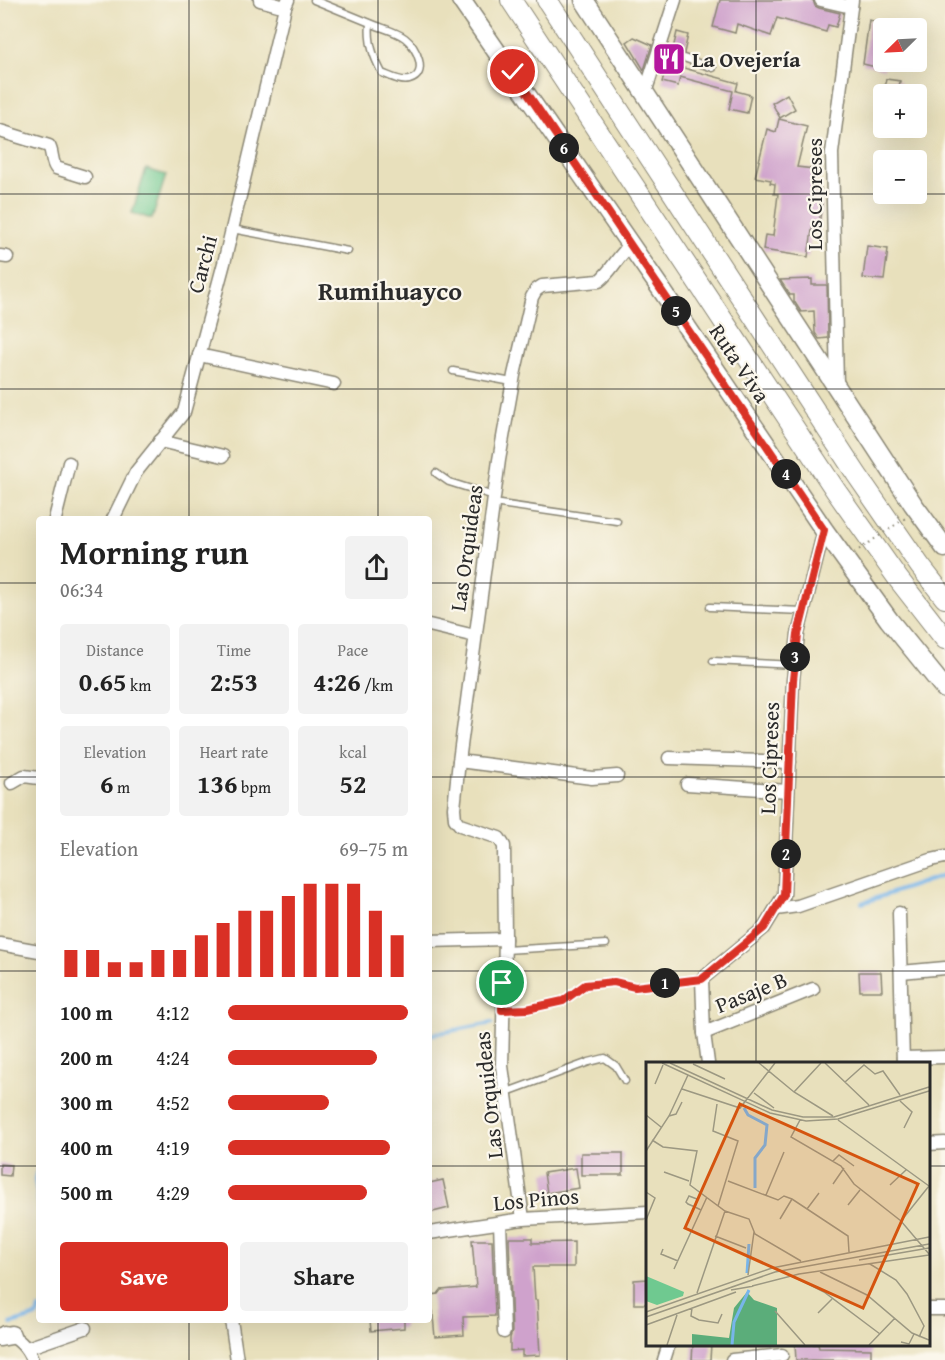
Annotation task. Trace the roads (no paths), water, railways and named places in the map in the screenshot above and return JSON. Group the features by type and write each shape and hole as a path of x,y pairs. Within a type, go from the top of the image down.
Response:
{"highway":[{"name":"Ruta Viva","path":"511,0 836,491 899,580 945,639"},
{"name":"Ruta Viva","path":"547,0 856,475 945,598"}],"main road":[{"name":"Ruta Viva","path":"461,0 631,245 824,530 889,620 945,689"},
{"path":"584,0 913,504 944,542"}],"street":[{"path":"260,0 286,3"},
{"path":"645,93 675,0"},
{"path":"821,0 851,4"},
{"name":"Carchi","path":"117,516 136,472 184,412 232,229 286,3"},
{"name":"Los Cipreses","path":"837,389 832,153 851,4"},
{"path":"0,131 49,146 56,168 85,177"},
{"name":"Las Orquideas","path":"522,1219 502,1066 504,846 499,838 460,825 455,819 459,761 493,500 512,382 536,290 542,286 599,281 606,276 624,250 631,245"},
{"path":"199,355 334,384"},
{"path":"160,441 223,456"},
{"path":"56,516 69,464"},
{"name":"Los Cipreses","path":"704,1033 702,979 764,928 784,895 798,634 824,530"},
{"path":"432,626 475,636"},
{"path":"669,758 790,762"},
{"path":"459,761 592,777 617,776"},
{"path":"12,783 24,776 36,778"},
{"path":"687,784 789,791"},
{"path":"776,909 798,906 945,857"},
{"path":"899,913 903,1060 945,1057"},
{"path":"432,941 504,945"},
{"path":"0,944 36,950"},
{"path":"901,972 945,968"},
{"name":"Pasaje B","path":"704,1033 813,989"},
{"path":"704,1033 708,1062"},
{"path":"930,1144 945,1143"},
{"name":"Los Pinos","path":"432,1233 522,1219 646,1212"},
{"path":"500,1223 504,1332"},
{"path":"231,1323 237,1360"},
{"path":"4,1334 20,1341 29,1354 85,1328"},
{"path":"664,1360 669,1345"},
{"path":"732,1360 782,1353"}],"lane":[{"path":"314,0 370,23 408,40 420,60 420,71 415,77 407,81 382,73 374,59 370,45 370,23"},
{"path":"660,50 713,68"},
{"path":"232,229 348,251"},
{"path":"453,371 512,382"},
{"path":"436,473 449,482 493,500 617,521"},
{"path":"710,607 804,611"},
{"path":"713,662 795,665"},
{"path":"504,945 606,944"},
{"path":"507,1092 605,1058 616,1066 625,1081"}],"waterway":[{"path":"862,903 945,875"},
{"path":"432,1034 492,1023"},
{"path":"36,1176 36,1186"},
{"path":"11,1324 36,1316"}],"place":[{"name":"La Ovejería","path":"669,59"}],"district":[{"name":"Rumihuayco","path":"390,290"}]}
